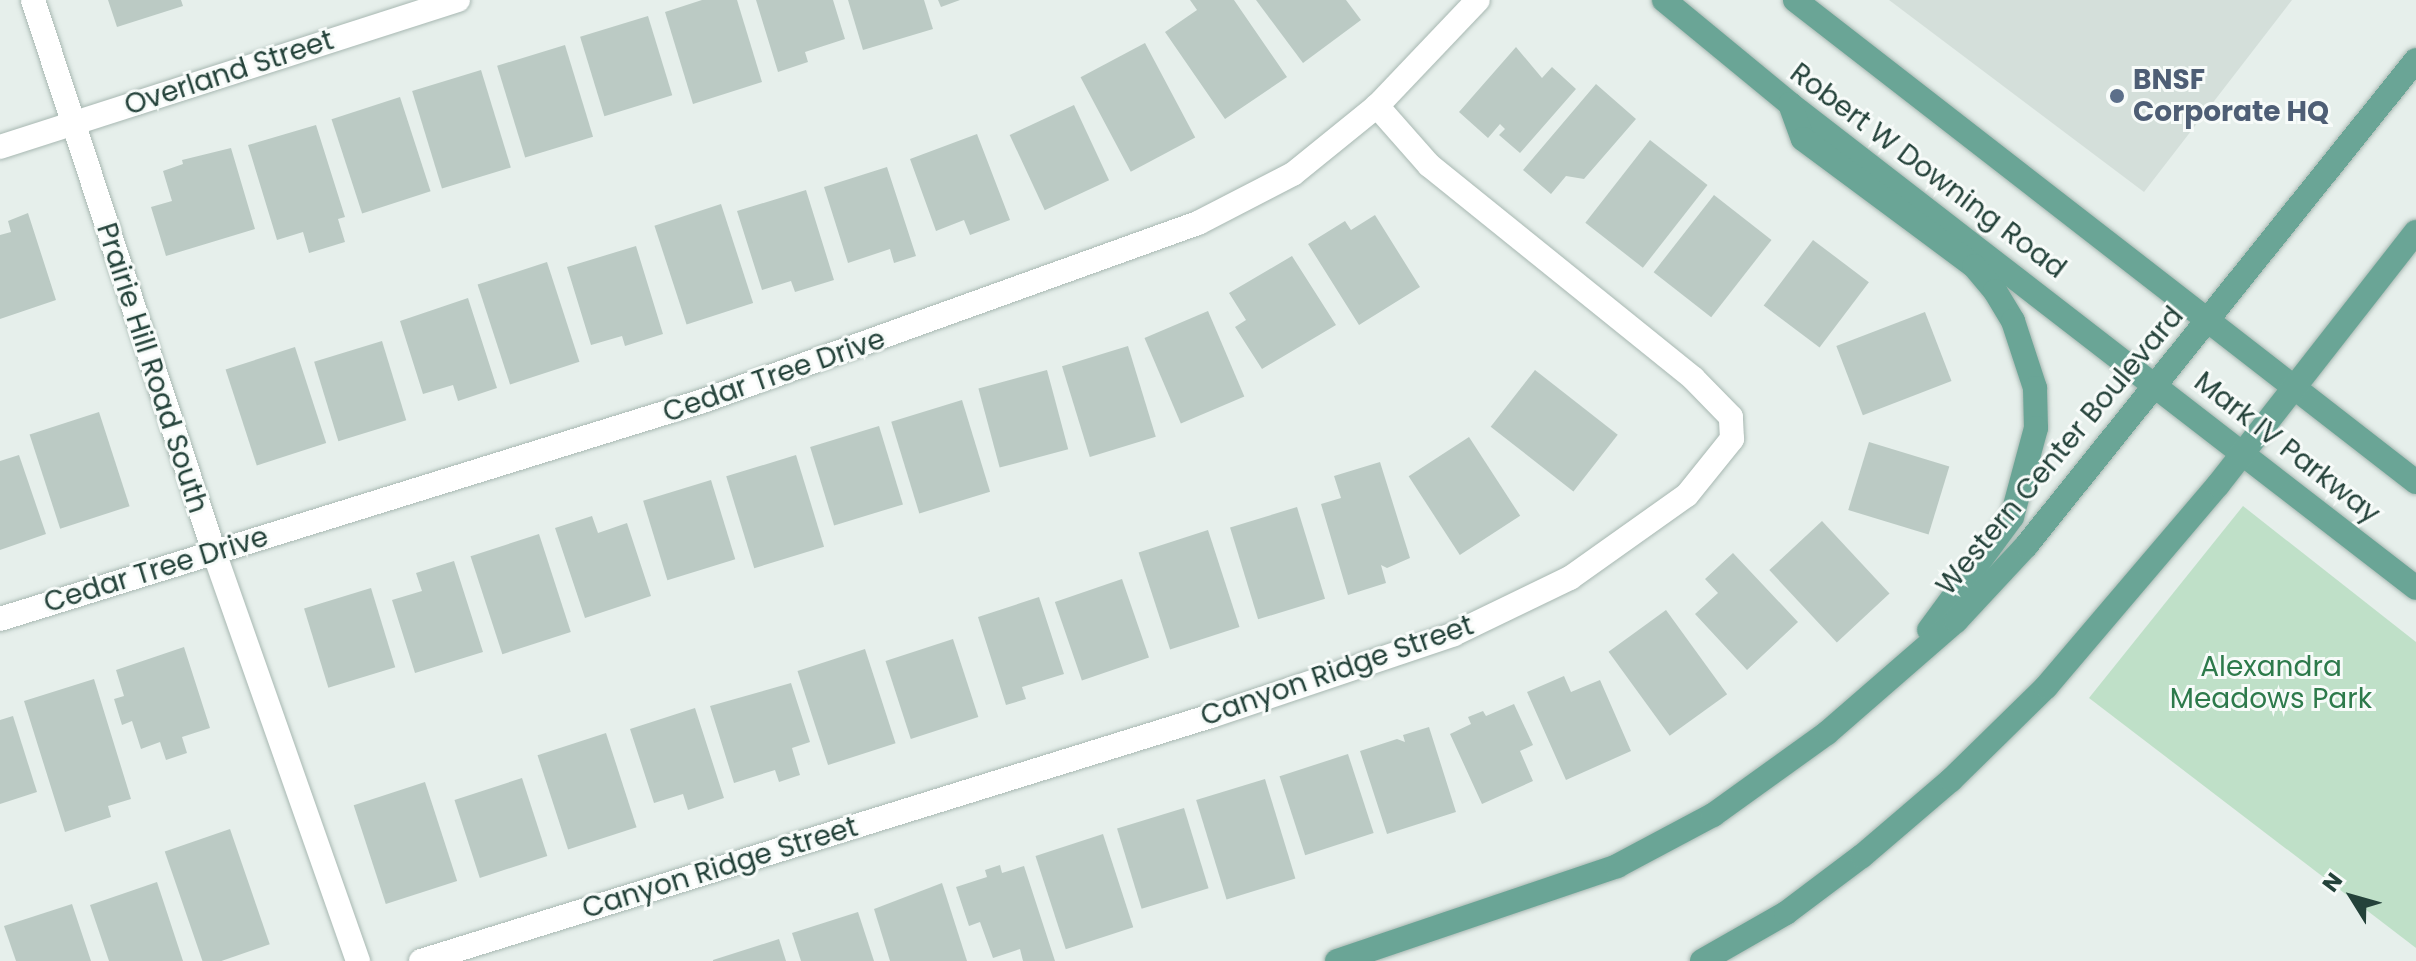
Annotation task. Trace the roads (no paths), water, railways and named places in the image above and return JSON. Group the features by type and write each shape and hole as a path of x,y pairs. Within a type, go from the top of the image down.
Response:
{"main road":[{"name":"Robert W Downing Road","path":"1664,0 1790,104 2158,384"},
{"name":"Robert W Downing Road","path":"1795,0 2212,319"},
{"name":"Western Center Boulevard","path":"1337,961 1617,866 1713,815 1767,779 1899,672 2026,546 2212,319 2416,60"},
{"path":"1790,104 1803,139 1974,266 2013,321 2035,388 2036,428 2012,517 1899,672"},
{"path":"1702,961 1786,913 1951,780 2094,636 2244,453 2416,232"},
{"name":"Mark IV Parkway","path":"2212,319 2293,389 2416,482"},
{"name":"Mark IV Parkway","path":"2158,384 2416,588"}],"street":[{"name":"Prairie Hill Road South","path":"33,0 70,124 214,552 358,961"},
{"name":"Overland Street","path":"0,147 458,0"},
{"name":"Cedar Tree Drive","path":"0,619 703,401 1198,223 1293,174 1377,106 1478,0"},
{"name":"Canyon Ridge Street","path":"421,961 1211,716 1454,634 1570,578 1687,495 1732,439 1731,417 1693,378 1429,165 1377,106"}],"place":[{"name":"BNSF Corporate HQ","path":"2117,96"}],"park label":[{"name":"Alexandra Meadows Park","path":"2271,683"}]}
